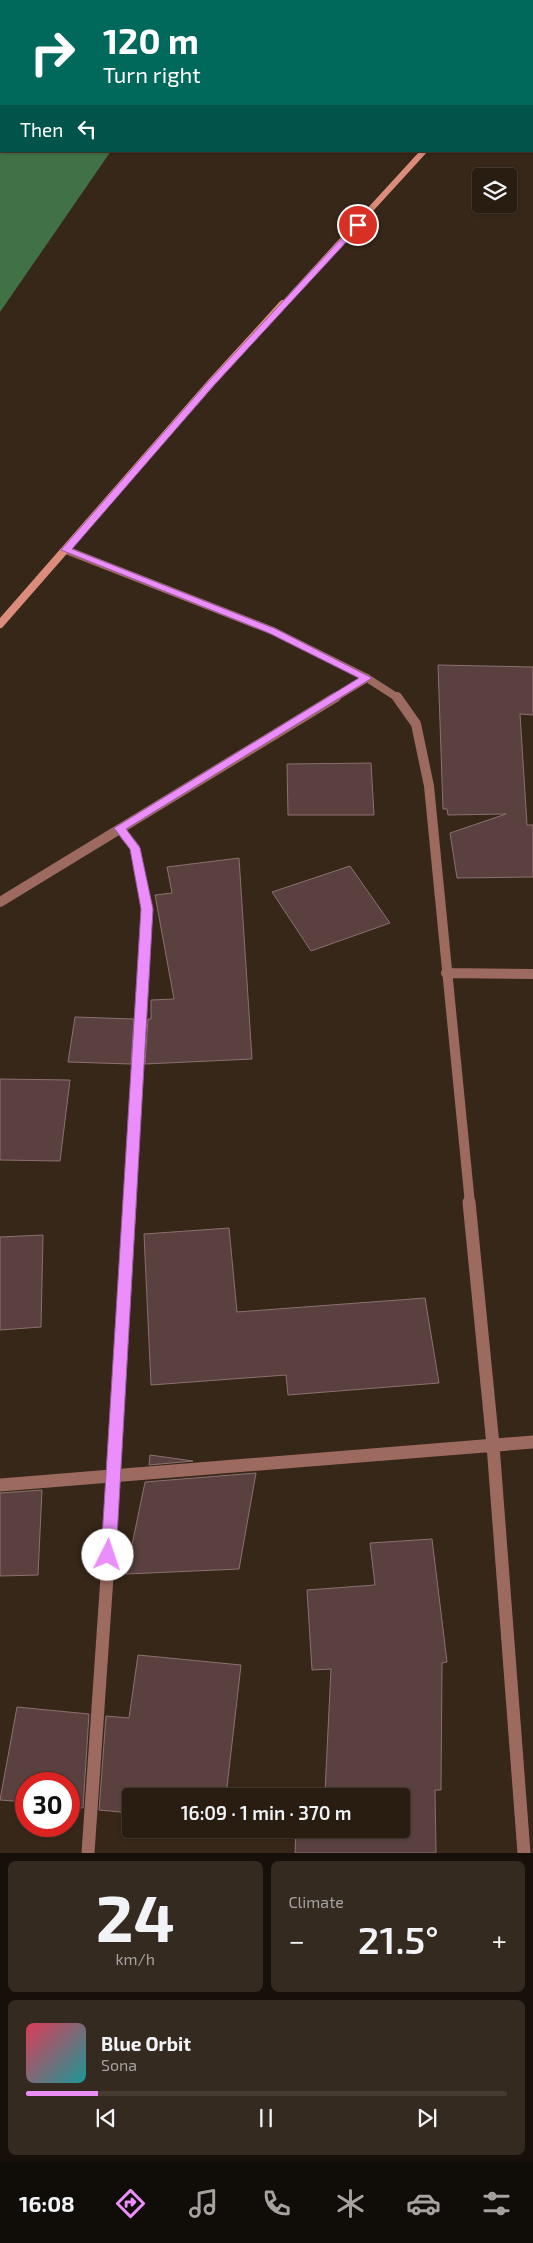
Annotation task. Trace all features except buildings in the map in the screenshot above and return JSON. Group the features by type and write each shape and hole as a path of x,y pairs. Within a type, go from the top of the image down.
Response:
{"main road":[{"path":"0,624 211,383 423,152"}],"street":[{"path":"66,550 273,631 367,678 396,696 416,724 429,786 493,1445 524,1853"},
{"path":"0,902 367,678"},
{"path":"88,1853 114,1476 147,909 135,848 120,828"},
{"path":"446,973 533,974"},
{"path":"0,1485 533,1442"}],"green space":[{"path":"0,152 110,152 0,312"}],"route":[{"path":"108,1555 147,909 135,848 120,828 367,678 273,631 66,550 211,383 358,225"}]}
